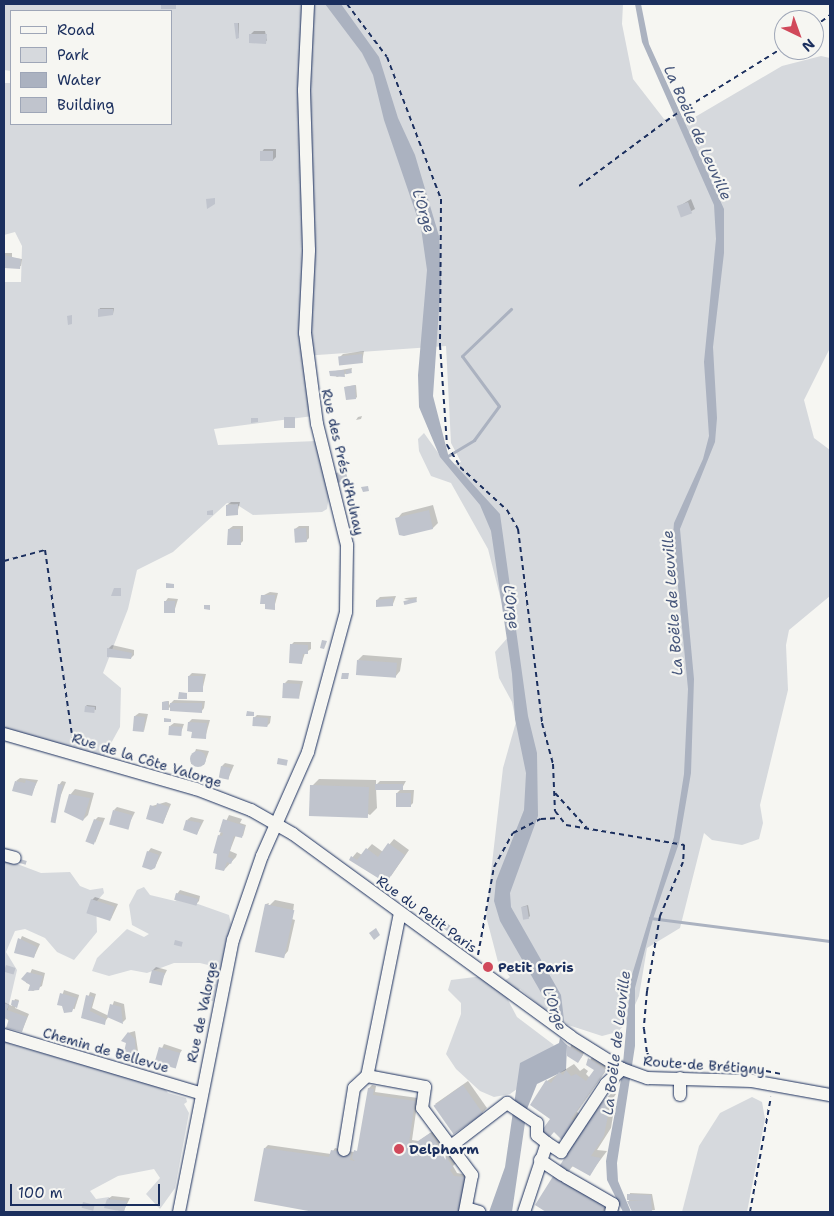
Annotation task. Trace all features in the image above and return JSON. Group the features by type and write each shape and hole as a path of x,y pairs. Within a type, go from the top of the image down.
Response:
{"street":[{"name":"Rue des Prés d'Aulnay","path":"278,825 308,752 343,631 348,590 347,545 317,424 305,333 309,244 304,90 308,4"},
{"name":"Rue de la Côte Valorge","path":"4,734 208,792 251,810 278,825"},
{"name":"Rue du Petit Paris","path":"278,825 558,1028"},
{"name":"Rue de Valorge","path":"179,1212 200,1093 233,940 262,856 278,825"},
{"path":"344,1150 354,1088 367,1076 400,913"},
{"name":"Route de Brétigny","path":"558,1028 622,1069 647,1078 752,1081 830,1095"},
{"name":"Chemin de Bellevue","path":"4,1035 200,1093"},
{"path":"451,1146 507,1104 537,1123 536,1135 560,1152 606,1084 622,1069"},
{"path":"367,1076 426,1087 422,1108 472,1175 465,1210 479,1212"},
{"path":"680,1078 680,1095"},
{"path":"528,1210 540,1160 548,1143"},
{"path":"540,1160 613,1204 611,1212"}],"path":[{"path":"347,4 391,64 441,199 440,345 447,445 454,458 508,510 518,529 542,723 554,764 555,811 566,825 668,840 681,844 686,851 660,916 647,991 644,1029 647,1053 654,1061 743,1069"},
{"path":"579,186 673,116 774,53"},
{"path":"4,561 45,550 74,754"},
{"path":"554,792 587,828"},
{"path":"477,963 494,867 513,833 541,819 559,818"},
{"path":"762,1071 772,1072"},
{"path":"750,1212 770,1112"}],"green space":[{"path":"4,4 623,4 622,24 633,79 664,119 695,117 782,66 805,60 824,60 824,57 830,58 830,348 804,400 814,438 830,450 830,596 789,630 786,645 788,690 760,805 763,823 759,839 742,845 712,840 704,833 680,928 647,948 639,996 627,1023 617,1032 602,1036 559,1022 520,989 508,1000 517,1017 554,1045 524,1084 510,1094 494,1097 480,1091 456,1069 446,1054 461,1014 461,1003 448,990 451,980 483,976 501,983 510,977 498,962 486,916 503,768 516,722 512,702 499,678 495,652 510,635 488,549 451,483 431,476 419,451 418,439 424,433 444,461 454,465 461,462 451,443 446,346 303,356 313,416 214,429 218,445 317,441 330,489 327,509 322,512 253,515 239,506 227,503 173,552 137,570 128,609 103,673 121,688 120,727 104,756 4,730 4,282 21,282 22,246 15,232 4,235 4,83 10,83 10,125 172,125 172,10 10,10 10,71 4,70"},
{"path":"4,859 41,873 70,872 80,886 90,890 103,888 104,893 96,902 97,932 74,960 57,952 45,938 25,929 15,931 6,952 17,970 4,1026"},
{"path":"144,887 150,895 175,901 181,898 229,915 231,924 213,1001 204,1000 201,995 209,970 208,965 200,963 174,963 147,973 131,970 109,976 92,971 97,958 127,929 144,937 149,934 132,925 129,905 137,890"},
{"path":"4,1026 10,1044 164,1088 168,1093 186,1098 187,1102 184,1104 189,1113 175,1188 160,1209 146,1194 160,1178 154,1169 118,1176 90,1191 96,1199 109,1197 114,1209 121,1212 4,1212"},
{"path":"752,1097 762,1102 765,1119 747,1212 682,1212 699,1146 720,1113"}],"water":[{"name":"L'Orge","path":"325,4 341,4 379,57 398,118 415,155 439,236 441,280 433,396 449,458 500,514 528,716 537,753 538,816 510,893 511,907 561,995 566,1036 500,921 494,901 496,881 524,810 526,773 515,719 512,674 491,531 480,505 440,457 419,407 418,375 427,270 421,228 384,120 373,75 362,53"},
{"path":"635,4 641,4 649,44 724,209 724,253 713,347 717,418 715,442 680,529 694,679 691,773 679,843 653,919 635,988 635,1046 617,1163 618,1181 631,1212 623,1212 607,1180 606,1161 622,1074 631,978 674,837 684,774 688,689 673,535 674,523 703,459 709,436 704,362 716,239 714,205 642,42"},
{"path":"560,1038 567,1045 566,1070 537,1084 527,1109 512,1212 489,1212 505,1167 520,1063 559,1043"}],"building":[{"path":"161,4 176,4 176,9 161,9"},
{"path":"234,23 238,23 239,38 236,39"},
{"path":"249,34 267,34 266,44 249,43"},
{"path":"260,151 273,151 273,161 260,161"},
{"path":"215,198 215,204 207,209 206,199"},
{"path":"688,202 692,213 681,217 677,206"},
{"path":"4,255 21,259 20,269 4,268"},
{"path":"98,309 113,309 113,315 98,317"},
{"path":"72,315 72,324 68,325 67,316"},
{"path":"362,354 363,363 339,365 338,357"},
{"path":"351,369 352,373 346,374 345,370"},
{"path":"344,370 345,377 330,376 329,371"},
{"path":"355,385 356,399 346,400 344,387"},
{"path":"284,417 295,417 295,428 284,428"},
{"path":"251,418 258,418 258,422 251,423"},
{"path":"346,471 348,481 337,483 335,473"},
{"path":"368,486 369,491 363,492 361,487"},
{"path":"238,504 238,515 226,516 226,505"},
{"path":"213,510 213,515 207,515 207,511"},
{"path":"429,510 433,529 404,536 399,535 395,518"},
{"path":"306,528 307,542 295,543 294,529"},
{"path":"228,529 240,529 241,545 227,545"},
{"path":"166,583 174,584 174,588 166,588"},
{"path":"114,588 121,588 121,596 111,596"},
{"path":"261,595 275,595 275,610 265,609 265,604 260,604"},
{"path":"393,598 393,606 376,607 376,600"},
{"path":"416,598 417,602 404,605 403,601"},
{"path":"164,601 175,601 175,613 164,613"},
{"path":"204,605 210,605 210,610 204,609"},
{"path":"322,640 327,641 324,649 320,648"},
{"path":"290,644 308,645 308,654 303,654 302,664 289,663"},
{"path":"107,648 132,653 131,659 107,657"},
{"path":"357,660 397,663 396,678 356,675"},
{"path":"342,673 349,673 348,679 341,679"},
{"path":"188,676 203,676 203,692 188,692"},
{"path":"283,683 300,684 299,699 282,698"},
{"path":"179,692 187,693 187,699 178,699"},
{"path":"168,701 169,710 162,710 162,702"},
{"path":"170,703 202,703 202,713 170,711"},
{"path":"85,706 95,707 94,713 84,712"},
{"path":"247,711 254,712 254,716 246,716"},
{"path":"134,716 145,717 144,732 133,731"},
{"path":"253,717 268,718 267,727 252,726"},
{"path":"164,718 171,719 171,722 164,722"},
{"path":"188,722 207,723 206,739 191,738 192,732 187,731"},
{"path":"169,726 182,727 181,736 168,735"},
{"path":"195,751 201,751 206,756 204,765 195,767 190,762 190,756"},
{"path":"278,758 288,760 287,766 277,764"},
{"path":"221,766 231,768 229,780 219,778"},
{"path":"26,780 36,783 32,796 12,791 15,781 25,783"},
{"path":"58,784 63,785 55,823 51,822"},
{"path":"375,784 403,784 403,790 375,790"},
{"path":"310,785 369,787 368,818 309,816"},
{"path":"396,793 411,793 411,807 396,807"},
{"path":"69,794 90,798 83,821 64,812"},
{"path":"157,803 169,807 163,824 146,819 150,805 156,807"},
{"path":"113,810 132,815 128,830 109,824"},
{"path":"94,819 102,822 94,845 85,841"},
{"path":"223,819 245,826 242,838 234,836 228,857 233,859 231,864 227,862 224,871 215,869 217,854 213,853 218,835 222,836 223,833 219,832"},
{"path":"186,820 201,823 197,835 183,830"},
{"path":"388,843 405,855 386,883 349,860 351,856 357,860 366,848 378,857"},
{"path":"147,851 159,855 155,868 151,870 142,867"},
{"path":"20,859 27,861 26,865 19,863"},
{"path":"176,893 198,899 196,906 174,900"},
{"path":"91,899 115,907 110,921 86,913"},
{"path":"265,904 294,910 284,958 255,952"},
{"path":"527,906 529,919 523,920 521,907"},
{"path":"446,923 451,926 447,931 443,928"},
{"path":"376,928 380,935 374,940 369,933"},
{"path":"453,931 457,934 452,941 448,939"},
{"path":"18,938 37,947 34,958 14,953"},
{"path":"175,940 183,942 182,947 174,945"},
{"path":"6,965 16,968 14,975 4,972"},
{"path":"152,970 165,973 162,986 149,983"},
{"path":"27,972 43,976 39,990 28,991 30,985 21,979"},
{"path":"60,993 77,998 72,1012 64,1013 62,1006 57,1005"},
{"path":"86,995 94,997 90,1011 106,1019 105,1025 81,1018"},
{"path":"12,1000 19,1001 17,1008 11,1005"},
{"path":"4,1003 9,1005 7,1010 27,1017 22,1032 6,1028 9,1019 4,1018"},
{"path":"110,1004 121,1007 123,1024 107,1017"},
{"path":"128,1032 135,1039 136,1055 124,1052 126,1043 121,1041"},
{"path":"567,1045 583,1055 578,1063 567,1056"},
{"path":"159,1047 180,1053 176,1068 155,1062"},
{"path":"588,1058 606,1070 571,1119 575,1122 562,1140 554,1132 548,1139 540,1133 550,1119 530,1105 546,1080 551,1083 559,1072 563,1075 566,1070 571,1076 576,1074 586,1081 594,1070 586,1065"},
{"path":"463,1085 483,1114 454,1134 434,1106"},
{"name":"Delpharm","path":"368,1088 374,1089 373,1095 415,1101 409,1143 415,1143 430,1133 453,1167 450,1170 454,1176 465,1177 459,1212 314,1212 254,1201 264,1148 329,1157 331,1150 351,1154 350,1160 355,1161 352,1158 354,1150 357,1151"},
{"path":"605,1098 610,1101 606,1108 609,1110 604,1136 591,1156 601,1158 590,1176 572,1166 564,1180 606,1205 601,1212 546,1212 535,1205 599,1103 601,1105"},
{"path":"627,1194 651,1195 652,1212 632,1212 627,1201 645,1200 627,1200"},
{"path":"107,1199 127,1201 124,1212 104,1208"},
{"path":"83,1202 95,1205 93,1211 82,1208"}],"waterway":[{"path":"446,457 474,440 499,406 462,356 511,309"},
{"path":"650,918 830,941"}],"place":[{"name":"Petit Paris","path":"488,967"},
{"name":"Delpharm","path":"399,1149"}],"water label":[{"name":"La Boële de Leuville","path":"697,133"},
{"name":"La Boële de Leuville","path":"673,603"},
{"name":"La Boële de Leuville","path":"617,1043"}]}
